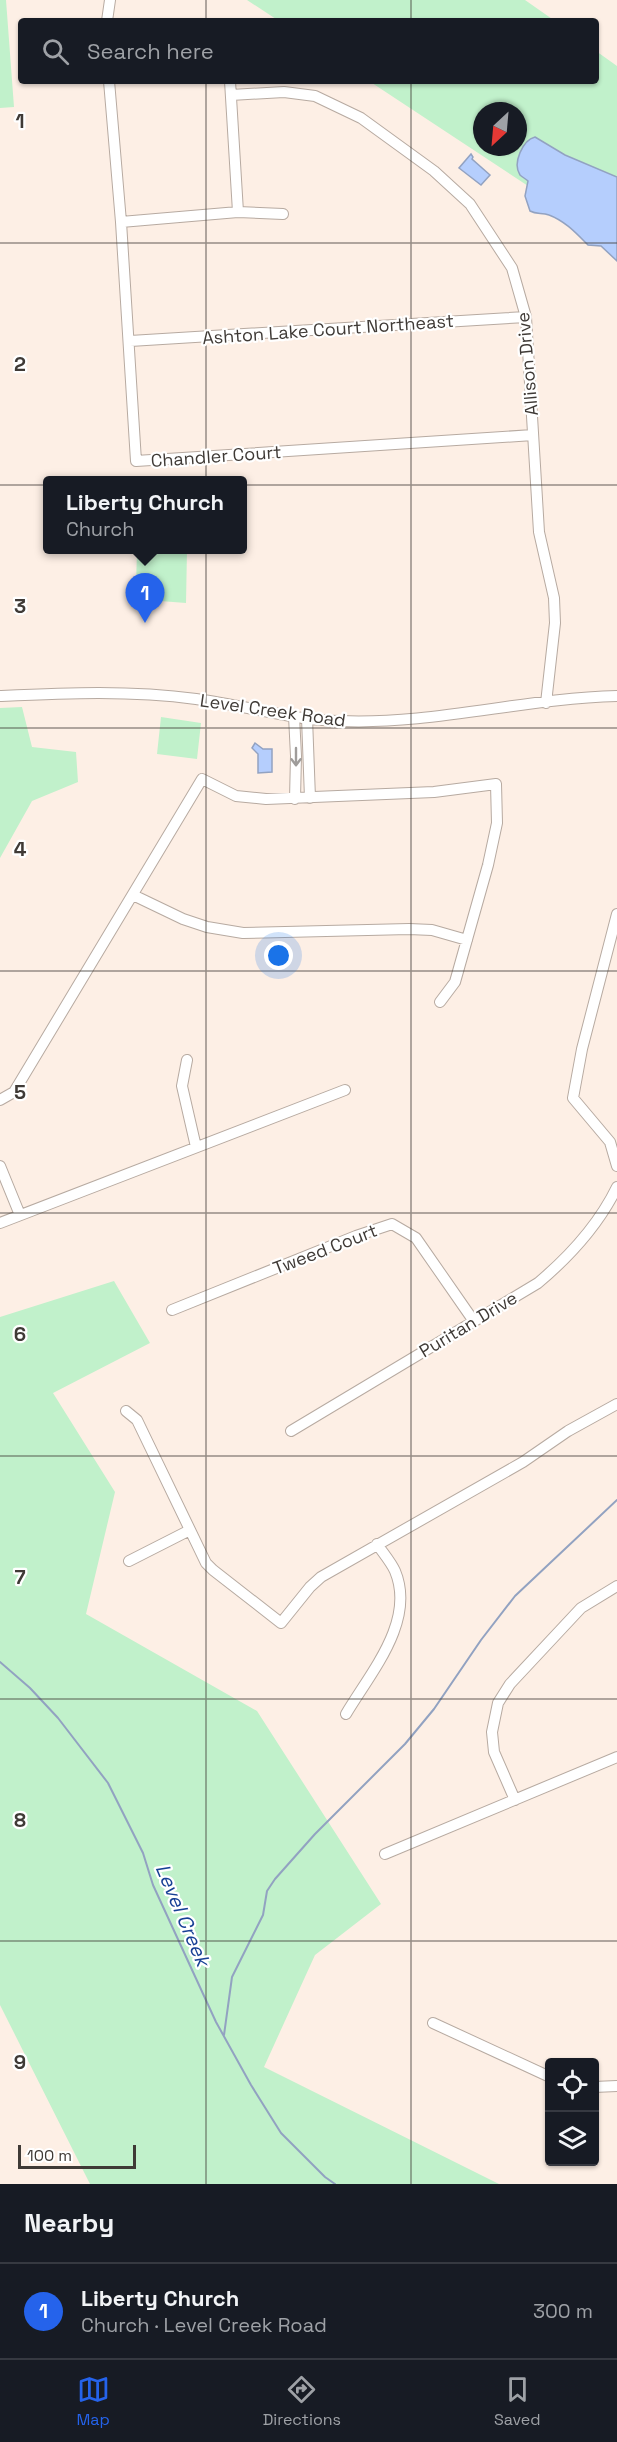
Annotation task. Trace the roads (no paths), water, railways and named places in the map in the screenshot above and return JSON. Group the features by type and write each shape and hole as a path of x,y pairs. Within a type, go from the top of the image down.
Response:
{"street":[{"path":"107,18 110,0"},
{"name":"Chandler Court","path":"109,84 122,222 136,461 533,435"},
{"path":"230,84 238,212"},
{"name":"Allison Drive","path":"231,95 284,92 315,96 361,118 434,171 470,204 512,268 526,316 539,532 554,597 555,623 546,703"},
{"path":"122,222 238,212 284,214"},
{"name":"Ashton Lake Court Northeast","path":"129,341 526,316"},
{"name":"Level Creek Road","path":"0,696 106,692 152,694 198,699 307,718 371,722 585,697 617,696"},
{"path":"294,716 295,798"},
{"path":"307,718 310,798"},
{"path":"0,1100 14,1092 202,779 236,796 266,799 434,792 496,784 498,823 455,982 440,1002"},
{"path":"133,895 183,919 207,927 243,933 409,929 432,930 466,940"},
{"path":"617,914 614,938 582,1049 573,1098 610,1142 617,1166"},
{"path":"187,1060 182,1086 196,1147"},
{"path":"0,1223 345,1090"},
{"path":"0,1166 20,1215"},
{"name":"Puritan Drive","path":"291,1431 538,1283 562,1262 608,1205 617,1187"},
{"name":"Tweed Court","path":"172,1310 356,1236 392,1224 416,1238 473,1320"},
{"path":"126,1411 137,1420 199,1550 213,1570 281,1623 321,1577 524,1462 567,1431 617,1404"},
{"path":"129,1561 190,1530"},
{"path":"346,1714 384,1652 400,1617 400,1587 395,1569 377,1544"},
{"path":"515,1800 494,1752 492,1732 498,1703 510,1684 581,1608 617,1586"},
{"path":"385,1854 617,1757"},
{"path":"433,2023 545,2075"},
{"path":"599,2087 617,2086"}],"water":[{"path":"535,137 565,155 617,177 617,261 601,246 588,245 555,218 530,211 525,196 528,181 520,175 517,164 519,156 527,156 527,142"},
{"path":"471,154 472,159 490,175 481,185 459,168"},
{"path":"255,743 263,749 272,749 272,772 258,773 258,754 252,748"}],"waterway":[{"path":"224,2035 232,1977 263,1915 267,1891 275,1879 315,1834 405,1744 434,1709 481,1640 515,1596 617,1500"},
{"name":"Level Creek","path":"0,1662 30,1688 58,1718 108,1783 143,1853 153,1885 216,2022 251,2085 281,2133 335,2184"}],"place":[{"name":"Liberty Church","path":"145,623"}]}
